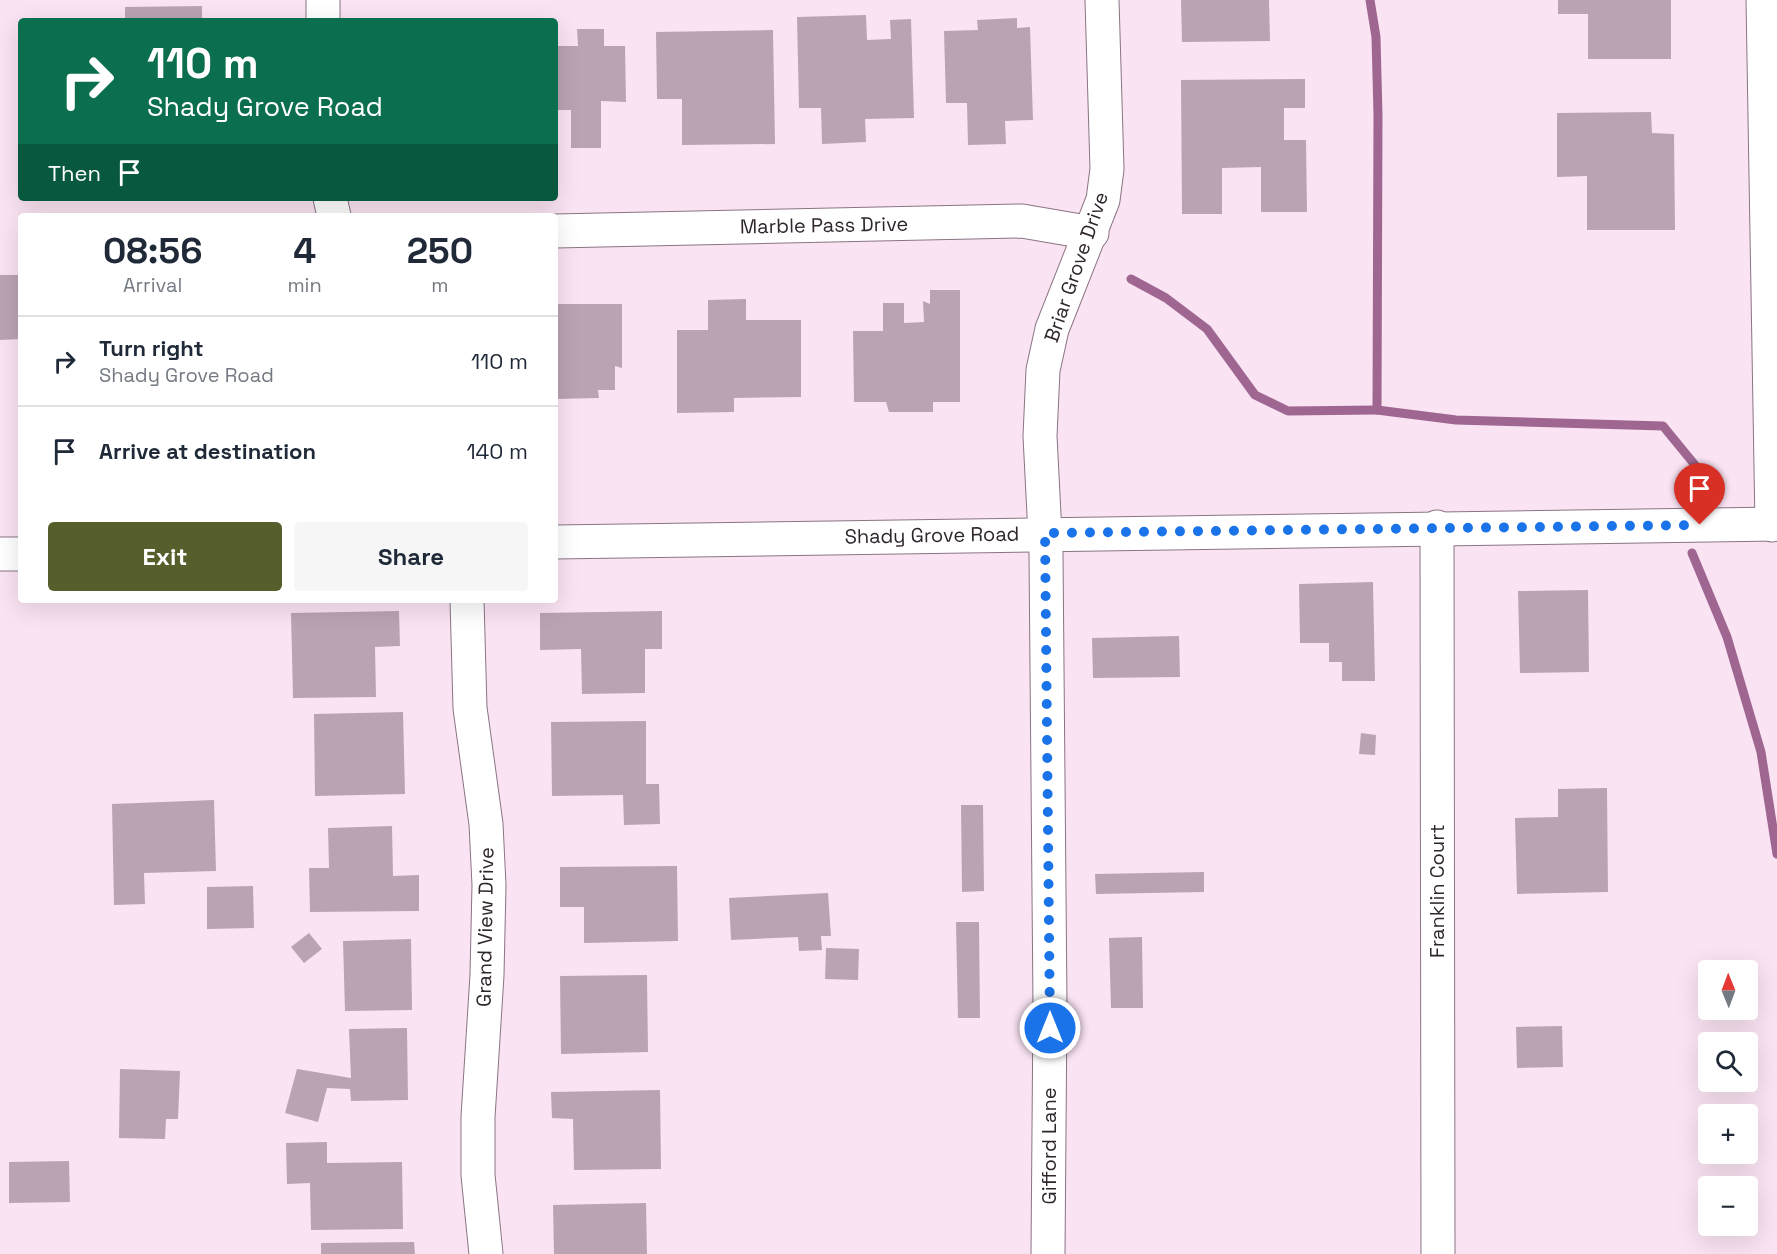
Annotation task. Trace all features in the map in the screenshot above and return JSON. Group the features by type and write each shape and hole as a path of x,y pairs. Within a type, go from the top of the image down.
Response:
{"street":[{"path":"323,0 323,18"},
{"name":"Briar Grove Drive","path":"1045,533 1040,436 1043,370 1052,329 1092,233 1103,200 1107,168 1102,0"},
{"path":"1763,0 1774,525"},
{"name":"Marble Pass Drive","path":"558,231 1022,221 1092,233"},
{"name":"Shady Grove Road","path":"558,542 1437,527 1774,525"},
{"name":"Franklin Court","path":"1437,527 1437,1254"},
{"name":"Gifford Lane","path":"1045,533 1050,994 1048,1254"},
{"path":"0,554 18,554"},
{"name":"Grand View Drive","path":"467,603 470,708 486,824 489,885 487,975 478,1117 478,1175 486,1254"}],"building":[{"path":"1181,0 1269,0 1270,41 1182,42"},
{"path":"1558,0 1671,0 1671,59 1588,59 1588,14 1558,14"},
{"path":"202,6 202,18 125,18 125,7"},
{"path":"866,15 867,40 891,39 890,20 911,19 914,118 865,119 866,142 822,144 821,108 799,108 797,17"},
{"path":"1017,18 1017,28 1030,27 1033,120 1005,121 1006,144 968,145 967,103 946,103 944,31 978,30 977,20"},
{"path":"577,29 604,29 604,46 625,46 626,102 601,101 601,148 571,148 571,110 558,110 558,46 578,46"},
{"path":"773,30 775,144 682,145 682,99 657,99 656,32"},
{"path":"1305,79 1305,108 1284,108 1284,140 1306,140 1307,212 1261,212 1261,167 1222,168 1222,214 1182,214 1181,80"},
{"path":"1651,112 1652,133 1674,134 1675,230 1587,230 1587,176 1557,177 1557,113"},
{"path":"0,275 18,275 18,339 0,340"},
{"path":"930,290 960,290 960,402 933,402 933,412 889,412 886,402 854,402 853,331 883,331 883,303 904,303 904,323 924,322 923,301 930,304"},
{"path":"746,299 746,320 801,320 801,397 734,398 734,412 677,413 677,330 708,330 708,300"},
{"path":"558,304 622,304 622,368 615,366 615,390 598,390 599,398 558,399"},
{"path":"1373,582 1375,681 1342,681 1342,662 1329,662 1329,643 1300,643 1299,584"},
{"path":"1588,590 1589,672 1520,673 1518,591"},
{"path":"399,611 400,646 375,647 376,697 293,698 291,613"},
{"path":"662,611 662,649 645,649 645,693 582,694 581,649 540,650 540,613"},
{"path":"1179,636 1180,677 1093,678 1092,638"},
{"path":"403,712 405,794 315,796 314,714"},
{"path":"646,721 646,784 659,784 660,824 624,825 623,795 552,796 551,722"},
{"path":"1361,733 1376,735 1375,755 1359,754"},
{"path":"1607,788 1608,892 1517,894 1515,818 1558,817 1558,789"},
{"path":"214,800 216,871 144,873 145,904 114,905 112,804"},
{"path":"961,805 983,805 984,891 962,892"},
{"path":"392,826 393,876 419,875 419,911 310,912 309,868 329,868 328,828"},
{"path":"677,866 678,941 584,943 584,907 560,907 560,867"},
{"path":"1204,872 1204,892 1096,894 1095,874"},
{"path":"253,886 254,928 207,929 207,887"},
{"path":"828,893 831,936 821,936 822,950 799,951 798,937 731,940 729,898"},
{"path":"956,922 979,922 980,1018 958,1018"},
{"path":"309,933 322,949 304,963 291,947"},
{"path":"1142,937 1143,1008 1111,1008 1109,938"},
{"path":"411,939 412,1010 345,1011 343,941"},
{"path":"826,948 859,949 858,980 825,979"},
{"path":"647,975 648,1052 561,1054 560,976"},
{"path":"1562,1026 1563,1067 1517,1068 1516,1027"},
{"path":"407,1028 408,1100 351,1101 350,1089 327,1088 318,1122 285,1113 297,1069 351,1078 349,1029"},
{"path":"120,1069 180,1071 178,1119 166,1119 165,1139 119,1138"},
{"path":"660,1090 661,1169 574,1170 573,1119 552,1118 551,1092"},
{"path":"327,1142 327,1163 402,1162 403,1229 311,1230 310,1183 287,1184 286,1143"},
{"path":"69,1161 70,1202 9,1203 9,1162"},
{"path":"646,1203 647,1254 554,1254 553,1205"},
{"path":"414,1242 415,1254 321,1254 321,1243"}],"waterway":[{"path":"1370,0 1376,37 1378,115 1377,410 1456,420 1663,426 1695,465 1691,496"},
{"path":"1131,279 1166,298 1207,329 1255,395 1288,411 1377,410"},
{"path":"1692,553 1727,637 1761,752 1777,854"}],"route":[{"path":"1050,1028 1045,533 1700,525"}]}
